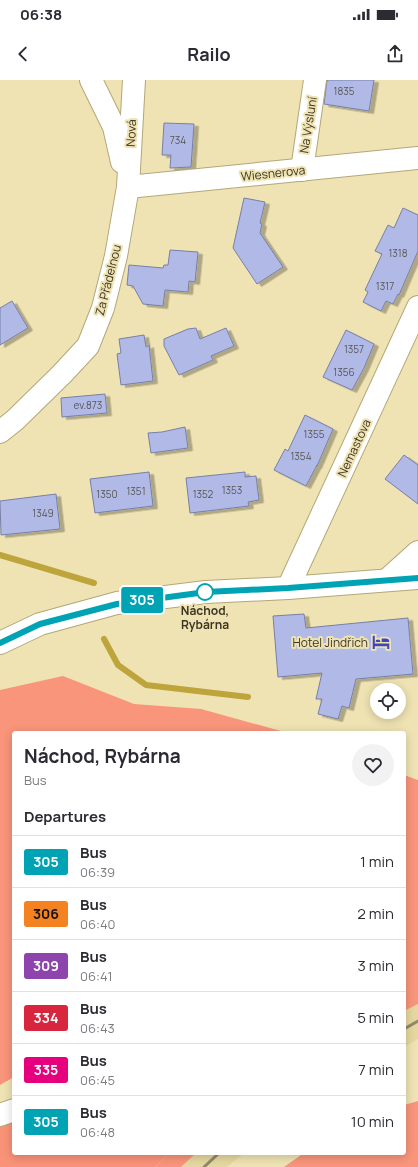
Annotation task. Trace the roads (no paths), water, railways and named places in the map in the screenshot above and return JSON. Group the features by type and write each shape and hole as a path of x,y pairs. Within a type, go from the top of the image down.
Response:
{"street":[{"path":"91,80 114,127 128,187"},
{"name":"Nová","path":"128,187 134,80"},
{"name":"Na Výsluní","path":"302,170 315,80"},
{"name":"Wiesnerova","path":"128,187 418,158"},
{"name":"Za Přádelnou","path":"0,432 15,420 52,384 88,346 103,308 116,256 128,187"},
{"name":"Nemastova","path":"288,588 418,307"},
{"path":"387,580 418,552"},
{"path":"0,643 40,624 117,604 206,592 288,588 418,578"},
{"path":"0,1115 12,1111"}],"waterway":[{"path":"0,555 94,583"},
{"path":"104,639 118,665 146,685 248,697"}],"railway":[{"path":"406,1028 418,1021"},
{"path":"204,1167 217,1155"}],"place":[{"name":"Náchod, Rybárna","path":"205,592"},
{"name":"Hotel Jindřich","path":"381,642"}]}
